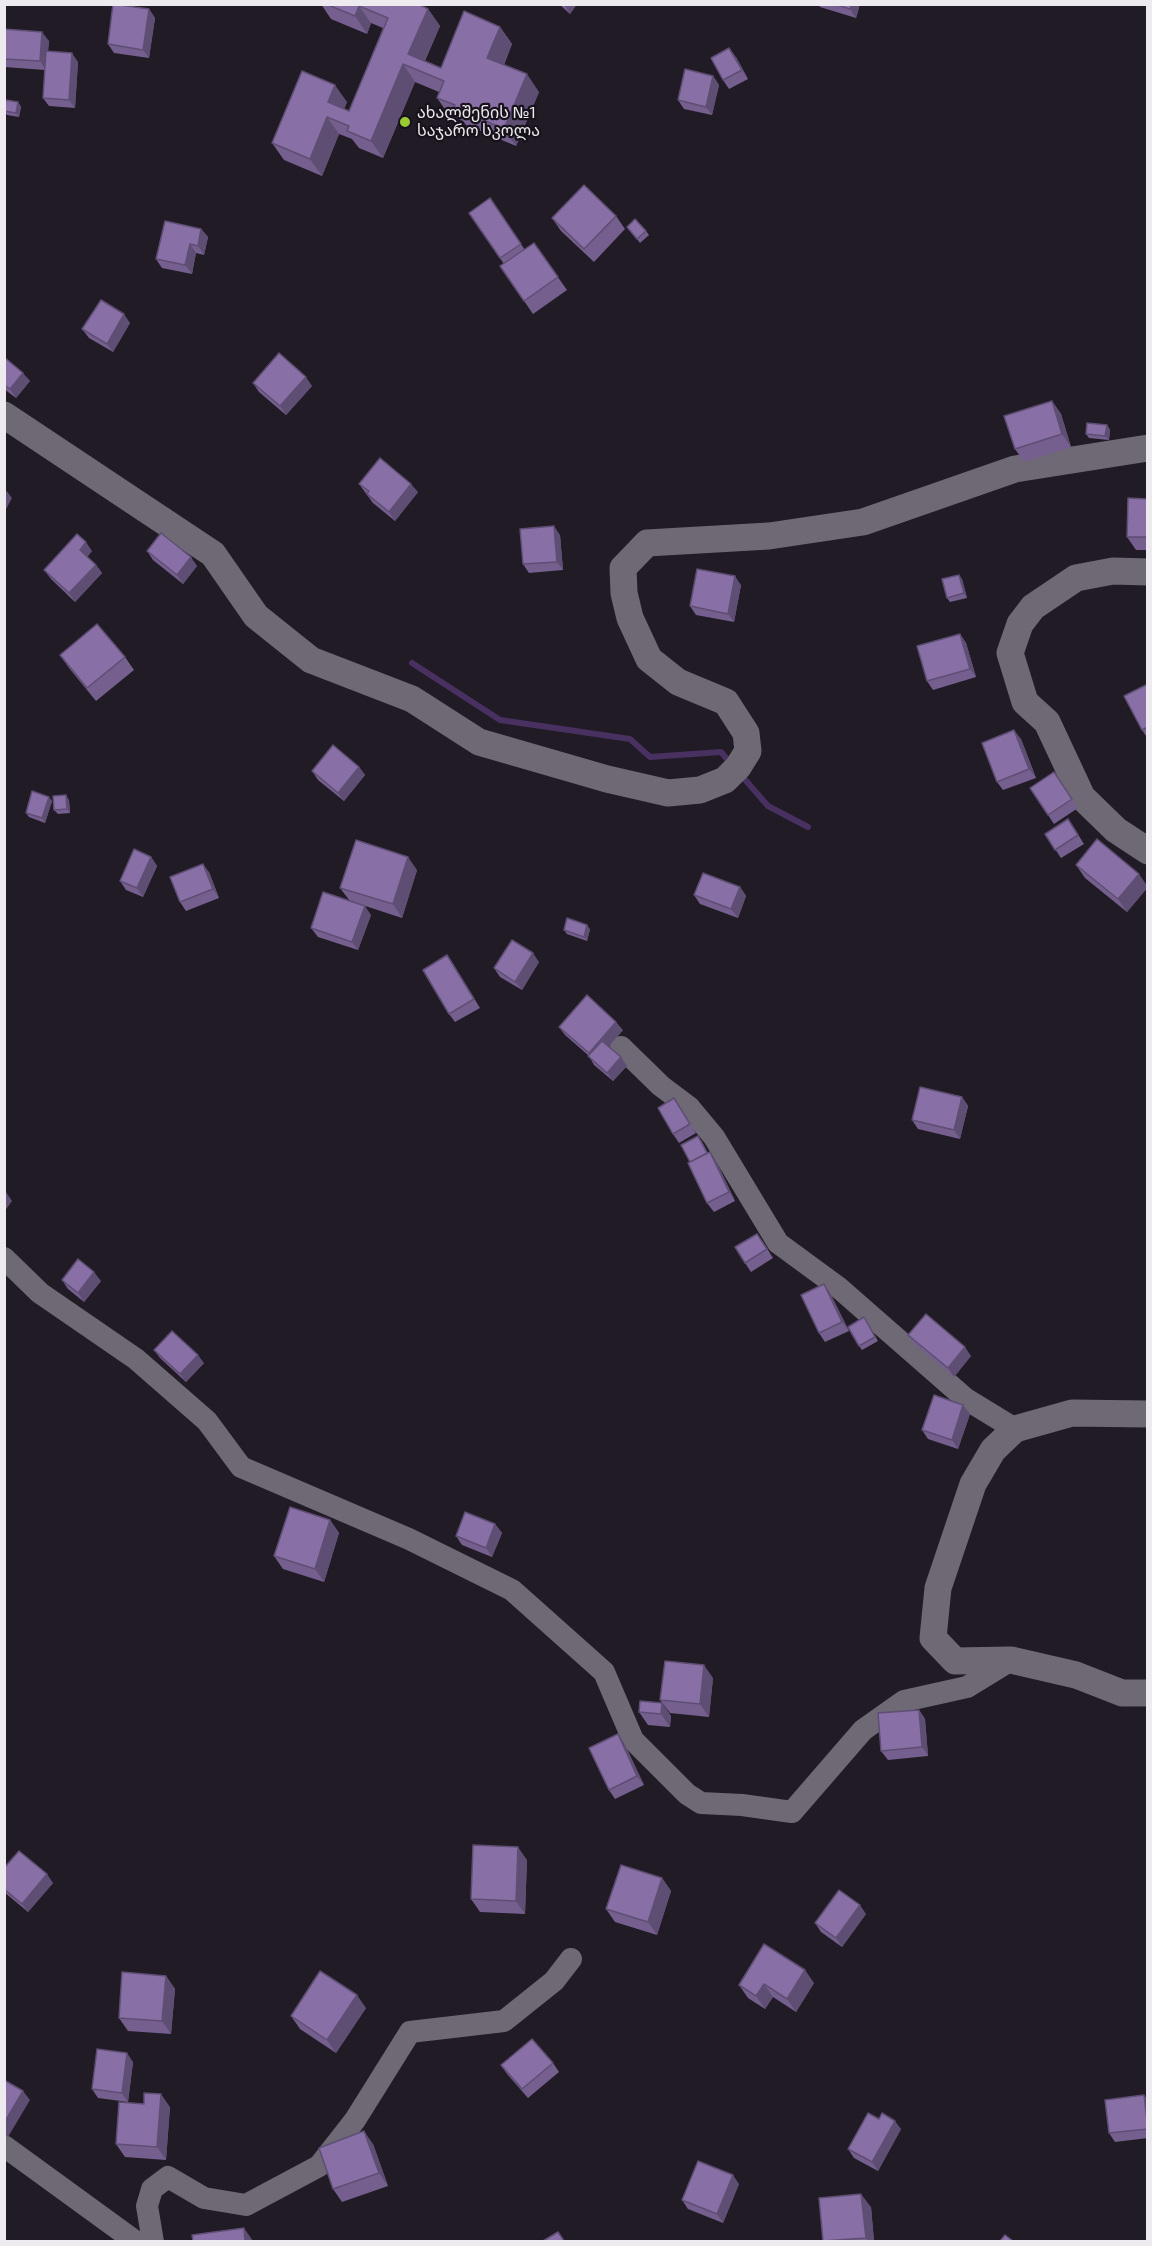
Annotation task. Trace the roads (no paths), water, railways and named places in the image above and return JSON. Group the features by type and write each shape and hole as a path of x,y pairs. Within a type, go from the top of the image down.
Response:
{"street":[{"path":"4,415 213,554 255,616 311,660 412,699 479,742 607,779 669,793 699,790 725,780 738,767 748,751 746,733 726,702 678,682 649,659 630,618 624,593 623,568 647,543 769,536 863,522 1015,469 1148,447"},
{"path":"1148,572 1113,571 1076,578 1033,607 1020,624 1010,653 1025,702 1047,722 1082,797 1116,830 1148,851"},
{"path":"621,1047 661,1086 689,1107 714,1137 778,1243 838,1287 966,1399 1015,1429"},
{"path":"4,1258 40,1293 136,1359 207,1421 241,1467 409,1539 512,1590 604,1672 633,1740 687,1794 700,1803 742,1805 792,1812 862,1730 904,1701 967,1687 1011,1660"},
{"path":"1148,1414 1072,1413 1015,1429 993,1450 973,1484 938,1588 933,1638 955,1661 1011,1660 1076,1675 1122,1693 1148,1693"},
{"path":"153,2241 147,2206 152,2189 168,2177 204,2198 246,2205 319,2166 355,2120 410,2032 504,2021 554,1981 571,1959"},
{"path":"4,2146 136,2241"}],"waterway":[{"path":"412,663 500,720 630,739 650,757 721,752 732,765"},
{"path":"741,775 768,806 808,827"}],"place":[{"name":"ახალშენის №1 საჯარო სკოლა","path":"405,122"}]}
